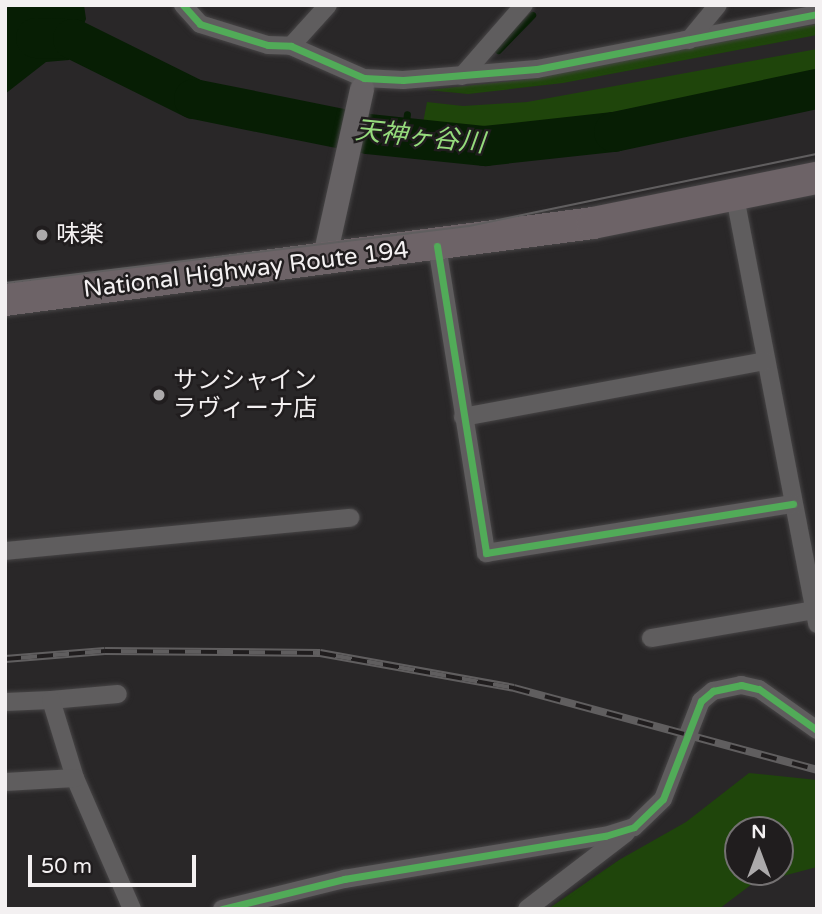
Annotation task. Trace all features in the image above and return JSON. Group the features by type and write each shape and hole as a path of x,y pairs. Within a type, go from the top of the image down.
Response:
{"highway":[{"name":"National Highway Route 194","path":"5,300 437,246 735,197 817,178"}],"street":[{"path":"183,5 200,24 268,45 291,46 363,83 537,69 817,14"},
{"path":"291,46 328,5"},
{"path":"462,76 524,5"},
{"path":"689,40 718,5"},
{"path":"324,261 346,173 363,83"},
{"path":"651,638 815,617 735,197"},
{"path":"437,246 486,553 793,504"},
{"path":"463,417 766,361"},
{"path":"5,551 350,518"},
{"path":"527,909 634,827 663,799 701,701 713,691 741,685 759,689 817,730"},
{"path":"5,702 118,694"},
{"path":"51,700 75,778 132,909"},
{"path":"5,782 75,778"},
{"path":"222,909 344,879 605,836 634,827"}],"green space":[{"path":"817,24 817,35 563,83 468,94 427,90 522,80"},
{"path":"817,49 817,75 514,130 422,128 427,102 463,106 527,102"},
{"path":"749,773 817,780 817,867 794,873 794,816 724,816 724,886 749,886 719,909 548,909 619,860 686,822"}],"shaded area":[{"path":"11,5 84,5 86,19 69,60 46,62 5,94 5,9"}],"waterway":[{"path":"498,50 532,15"},
{"name":"天神ヶ谷川","path":"36,38 73,39 194,99 368,134 485,146 614,132 817,89"},
{"path":"404,138 407,114"}],"tram line":[{"path":"5,283 469,226 817,154"}],"railway":[{"path":"5,659 105,651 320,653 514,688 817,770"}],"cycle path":[{"path":"183,5 200,24 268,45 291,46 364,78 403,80 537,69 817,14"},
{"path":"437,246 486,553 793,504"},
{"path":"222,909 344,879 605,836 634,827 663,799 701,701 713,691 741,685 759,689 817,730"}],"place":[{"name":"味楽","path":"42,235"},
{"name":"サンシャイン ラヴィーナ店","path":"159,395"}]}
